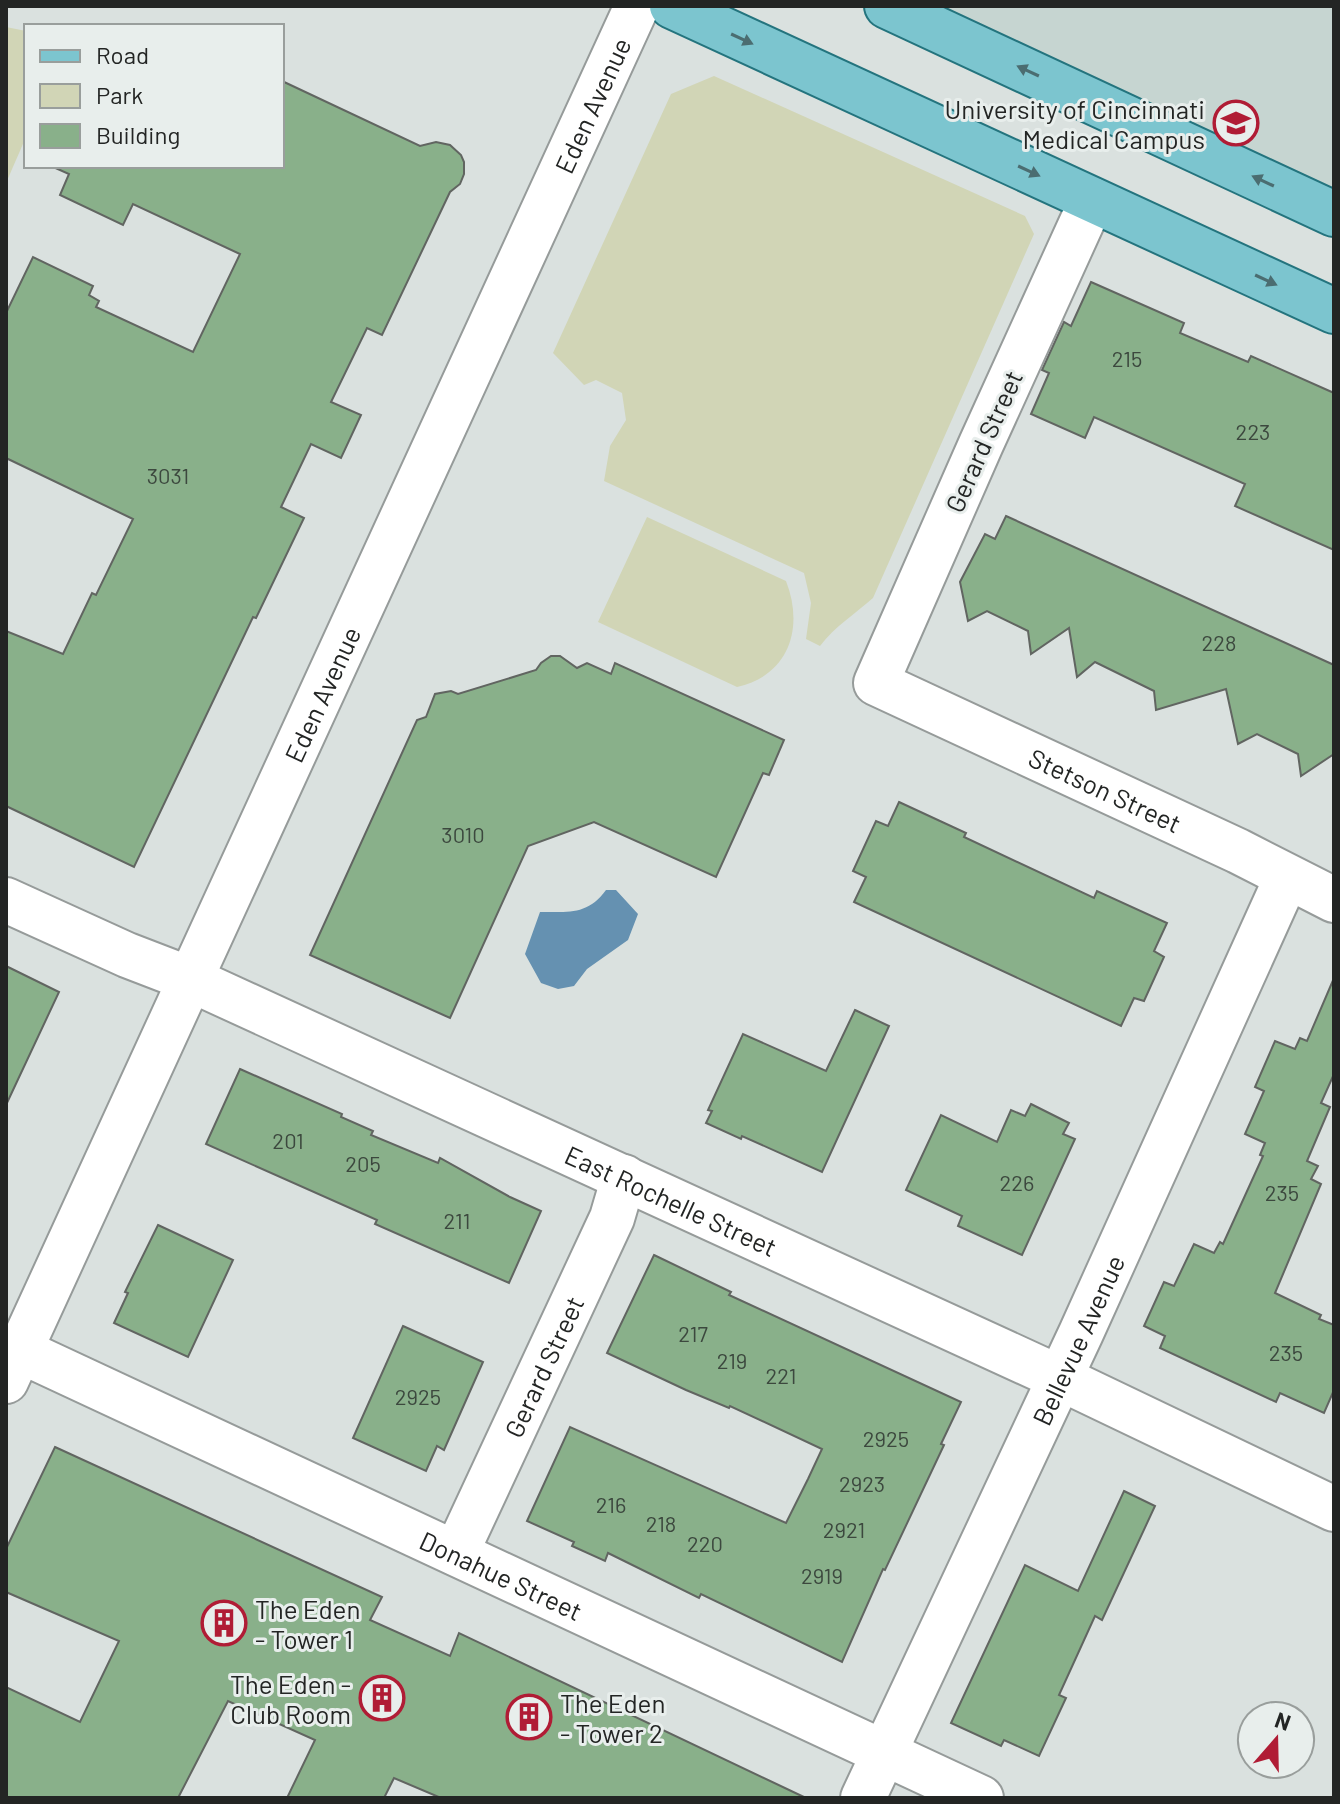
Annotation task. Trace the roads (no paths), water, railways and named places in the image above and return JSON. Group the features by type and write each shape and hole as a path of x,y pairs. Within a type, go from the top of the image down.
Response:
{"main road":[{"path":"672,6 1334,311"},
{"path":"887,6 1334,214"}],"street":[{"name":"Eden Avenue","path":"13,1366 637,6"},
{"name":"Gerard Street","path":"876,683 1092,200"},
{"name":"Stetson Street","path":"876,683 1238,851 1334,900"},
{"name":"Bellevue Avenue","path":"863,1798 1189,1098 1287,877"},
{"name":"East Rochelle Street","path":"6,900 127,955 192,980 624,1177 1060,1378 1334,1509"},
{"name":"Gerard Street","path":"456,1553 612,1218 624,1177"},
{"name":"Donahue Street","path":"13,1366 456,1553 981,1798"}],"water":[{"path":"606,890 616,890 638,914 628,940 587,969 574,986 558,989 541,983 525,954 540,912 569,912 585,908"}],"place":[{"name":"University of Cincinnati Medical Campus","path":"1236,123"},
{"name":"The Eden - Tower 1","path":"224,1623"},
{"name":"The Eden - Club Room","path":"382,1698"},
{"name":"The Eden - Tower 2","path":"529,1717"}]}
